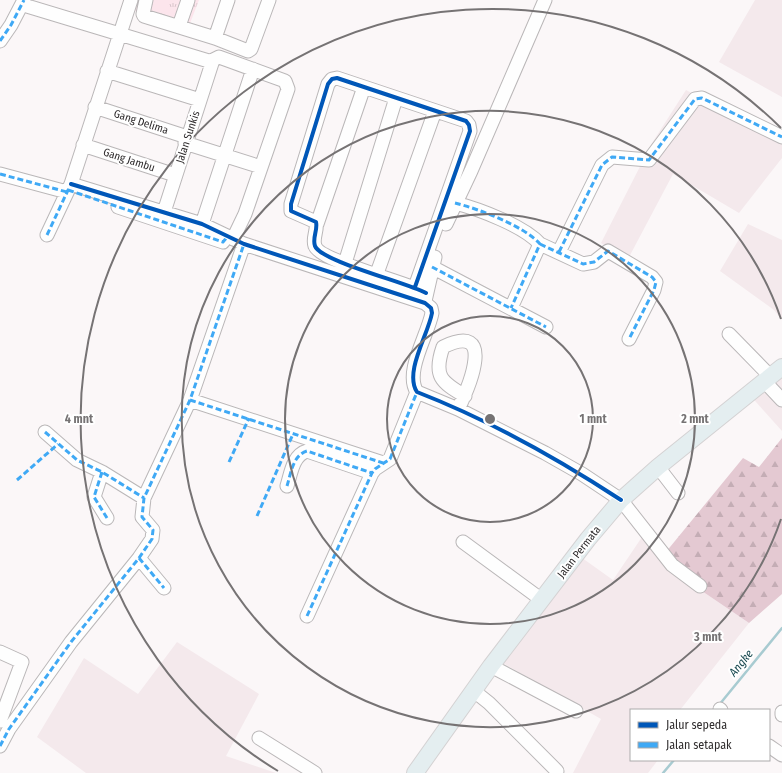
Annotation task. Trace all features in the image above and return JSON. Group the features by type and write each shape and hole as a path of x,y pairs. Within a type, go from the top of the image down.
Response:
{"main road":[{"name":"Jalan Permata","path":"415,773 491,666 588,539 621,500 658,467 773,375"}],"street":[{"path":"47,235 69,189 131,0"},
{"path":"146,0 143,14 144,16 250,50 269,0"},
{"path":"179,26 188,0"},
{"path":"215,38 228,0"},
{"path":"422,294 446,223 471,171 545,0"},
{"path":"0,41 26,3 119,34 212,62 219,57 285,81 288,84 288,88 235,240 190,400 144,498 142,517 154,533 152,539 139,558 71,642 9,729 0,746"},
{"name":"Jalan Sunkis","path":"164,212 212,62"},
{"path":"202,224 223,155 253,69"},
{"path":"108,71 200,100"},
{"path":"317,224 313,220 293,213 290,208 328,84 332,79 337,78 466,121 471,128 422,294"},
{"path":"364,87 317,224 314,239 317,251 327,257 422,294 431,308 432,313 414,368 412,381 417,392 458,409 582,474 621,500 672,565 700,586"},
{"path":"345,263 396,98"},
{"path":"559,252 602,165 612,157 649,160 695,99 702,98 782,137"},
{"name":"Gang Delima","path":"95,107 223,155 261,167"},
{"path":"376,276 435,111"},
{"name":"Gang Jambu","path":"83,145 175,175"},
{"path":"0,174 164,212 178,222 202,224 235,240 422,294"},
{"path":"69,189 178,222 223,242 235,240"},
{"path":"455,203 467,206 520,228 540,244 583,264 594,262 608,251 652,277 656,282 654,290 629,339"},
{"path":"511,308 540,244"},
{"path":"432,267 546,327"},
{"path":"728,334 773,375 782,400"},
{"path":"307,616 372,473 390,459 417,392"},
{"path":"458,409 465,396"},
{"path":"190,400 383,463"},
{"path":"45,432 77,460 102,472 144,498"},
{"path":"286,486 297,458 301,452 307,450 372,473"},
{"path":"658,467 678,493"},
{"path":"102,472 94,497 107,518"},
{"path":"463,542 542,600"},
{"path":"139,558 164,588"},
{"path":"0,652 22,662 0,721"},
{"path":"491,666 576,711"},
{"path":"474,691 489,703 557,771"},
{"path":"259,738 315,773"},
{"path":"770,747 782,755"}],"shaded area":[{"path":"755,0 782,0 782,97 719,62"},
{"path":"686,90 782,140 782,158 739,213 673,174 628,259 601,243 652,143"},
{"path":"748,224 782,240 782,320 774,310 720,271"},
{"path":"782,368 782,431 748,393"},
{"path":"642,537 671,570 749,623 681,709 630,709 630,761 657,761 648,773 573,773 601,719 501,662 578,555 613,580"},
{"path":"177,642 259,694 226,756 276,773 86,773 37,737 84,658 138,694"}],"green space":[{"path":"133,0 199,0 187,31 130,9"},
{"path":"782,438 782,594 749,623 671,570 661,558 743,458 759,467"}],"waterway":[{"name":"Angke","path":"719,705 782,628"},
{"name":"Angke","path":"663,773 673,761"}],"marked path":[{"path":"0,41 11,25 24,0"},
{"path":"559,252 602,165 612,157 649,160 695,99 702,98 782,137"},
{"path":"0,174 67,192"},
{"path":"47,235 69,188"},
{"path":"68,190 223,242 228,236"},
{"path":"455,203 476,209 500,219 533,237 540,244 511,308"},
{"path":"0,746 9,729 71,642 139,558 152,539 153,530 142,517 144,498 190,400 244,244"},
{"path":"540,244 583,264 594,262 608,251 652,277 656,282 654,290 629,339"},
{"path":"432,267 546,327"},
{"path":"307,616 372,473 375,469 390,459 417,392"},
{"path":"190,400 383,463"},
{"path":"229,462 249,418"},
{"path":"45,432 77,460 102,472 144,498"},
{"path":"257,516 293,434"},
{"path":"17,480 58,444"},
{"path":"287,486 291,470 296,460 302,453 307,451 372,473"},
{"path":"102,472 94,497 107,518"},
{"path":"139,558 164,588"}],"cycle path":[{"path":"415,287 470,131 469,125 466,121 337,78 332,79 328,84 291,204 291,211 316,222 314,243 320,252 348,265 426,293"},
{"path":"71,184 202,224 244,244 425,303 431,308 432,313 418,353 413,374 417,392 496,427 572,469 621,500"}]}
